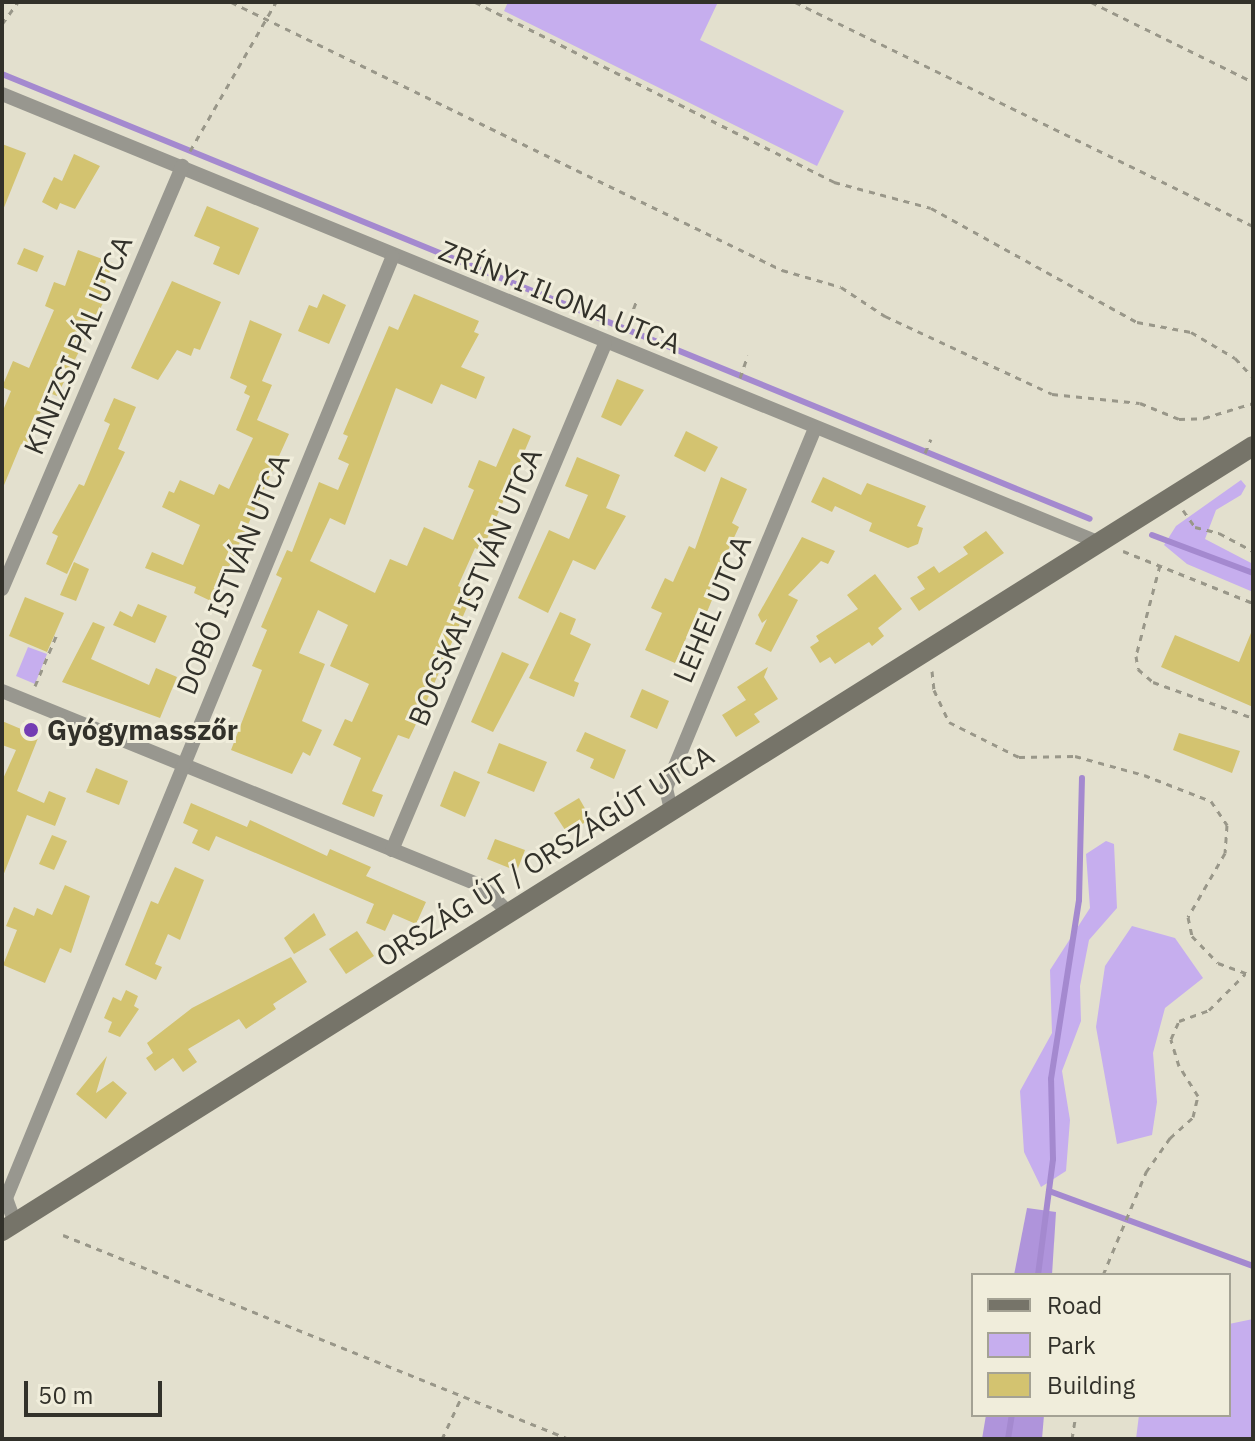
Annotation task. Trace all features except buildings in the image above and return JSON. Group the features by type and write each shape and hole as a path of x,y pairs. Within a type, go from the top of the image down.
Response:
{"main road":[{"name":"ORSZÁG ÚT / ORSZÁGÚT UTCA","path":"8,1227 507,911 930,651 1253,446"}],"street":[{"name":"ZRÍNYI ILONA UTCA","path":"2,94 182,166 605,344 1100,543"},
{"name":"KINIZSI PÁL UTCA","path":"2,589 182,166"},
{"name":"DOBÓ ISTVÁN UTCA","path":"8,1227 6,1198 393,256"},
{"name":"BOCSKAI ISTVÁN UTCA","path":"392,850 605,344"},
{"name":"LEHEL UTCA","path":"671,810 666,788 815,429"},
{"path":"2,691 482,886 507,911"}],"path":[{"path":"2,24 18,2"},
{"path":"231,2 782,270 841,287 885,316 1052,394 1140,403 1179,419 1204,418 1253,403"},
{"path":"182,166 276,2"},
{"path":"475,2 834,182 931,208 1137,322 1191,332 1235,358 1253,377"},
{"path":"795,2 1253,226"},
{"path":"1091,2 1253,82"},
{"path":"623,335 636,302"},
{"path":"738,382 748,355"},
{"path":"923,458 931,439"},
{"path":"1174,497 1195,527 1219,533 1253,551"},
{"path":"1100,543 1253,603"},
{"path":"1160,565 1136,656 1138,669 1153,682 1253,718"},
{"path":"29,702 57,634"},
{"path":"930,651 934,690 949,722 1019,757 1075,756 1144,775 1211,801 1227,825 1225,853 1188,917 1192,936 1218,963 1253,976"},
{"path":"1104,1273 1146,1172 1170,1138 1193,1117 1198,1096 1179,1066 1171,1039 1179,1021 1209,1010 1246,974"},
{"path":"63,1235 569,1439"},
{"path":"442,1439 462,1396"},
{"path":"1072,1439 1076,1417"}],"green space":[{"path":"508,2 718,2 700,40 844,111 817,166 504,11"},
{"path":"1241,480 1246,486 1241,495 1216,510 1205,539 1253,564 1253,592 1187,564 1164,545 1176,526"},
{"path":"28,647 47,654 35,684 16,676"},
{"path":"1106,841 1114,844 1117,908 1089,940 1080,986 1081,1021 1062,1071 1070,1120 1066,1171 1041,1187 1024,1152 1020,1091 1052,1033 1050,970 1090,908 1086,854"},
{"path":"1132,926 1175,938 1203,978 1165,1008 1153,1053 1157,1102 1152,1135 1117,1144 1096,1027 1105,966"},
{"path":"1253,1319 1253,1439 1136,1439 1139,1417 1231,1417 1231,1324"}],"shaded area":[{"path":"1027,1208 1056,1212 1052,1273 1014,1273"},
{"path":"986,1417 1044,1417 1042,1439 982,1439"}],"waterway":[{"path":"2,74 1090,519"},
{"path":"1152,535 1253,573"},
{"path":"1038,1273 1053,1159 1051,1079 1079,900 1082,778"},
{"path":"1049,1191 1253,1266"},
{"path":"1008,1439 1012,1417"}],"place":[{"name":"Gyógymasszőr","path":"31,730"}]}
